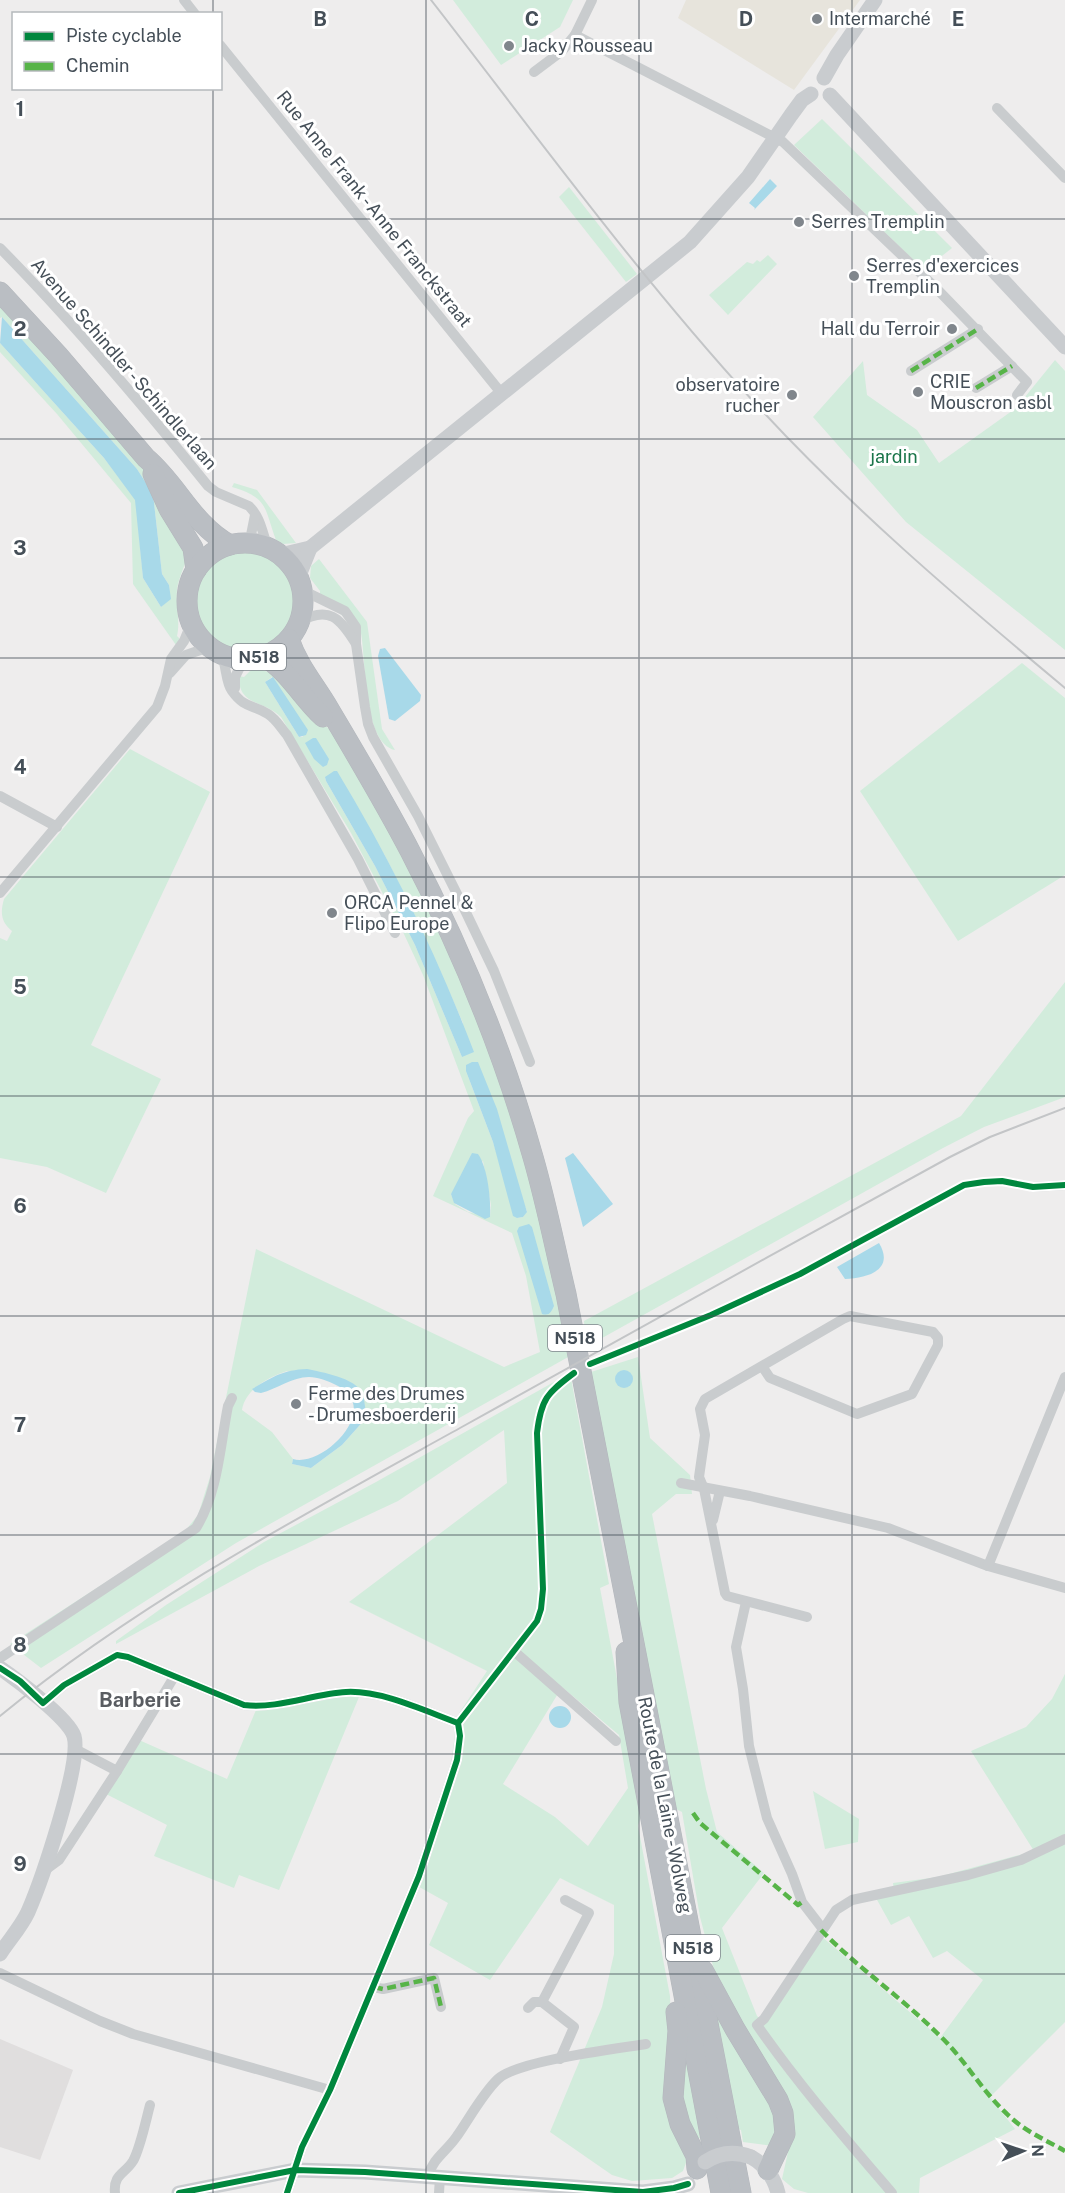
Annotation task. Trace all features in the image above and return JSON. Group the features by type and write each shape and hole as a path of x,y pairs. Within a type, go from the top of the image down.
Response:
{"highway":[{"path":"0,292 58,355 146,458 159,468 212,535 238,544 274,551 290,566 300,584"},
{"path":"146,458 169,509 194,548 196,570"},
{"path":"191,624 187,609 188,592 196,570 214,552 238,544"},
{"name":"N518","path":"254,657 278,649 289,639 299,622 302,606 300,584"},
{"name":"N518","path":"191,624 199,636 215,651 254,657 278,665 319,714 346,738"},
{"name":"N518","path":"289,639 294,656 346,738"},
{"name":"Route de la Laine - Wolweg","path":"346,738 380,795 438,906 483,1009 533,1158 566,1294 624,1593 629,1702 686,1960 741,2193"},
{"path":"686,1960 735,2029 777,2098 783,2113 785,2134 768,2170"},
{"path":"686,1960 675,1987 678,2031 672,2098 680,2124 696,2156 694,2177"},
{"name":"Route de la Laine - Wolweg","path":"686,1960 721,2193"}],"main road":[{"path":"824,78 875,0"},
{"path":"811,94 812,81 824,78 831,85 830,95 1063,342"},
{"path":"274,551 310,548 690,242 748,177 802,100 811,94"},
{"path":"811,94 820,99 830,95"},
{"path":"300,584 310,548"},
{"path":"0,1668 20,1681 67,1724 74,1735 75,1749 69,1782 44,1871 27,1913 0,1954"},
{"path":"179,2193 295,2170 345,2170 503,2188 644,2192 674,2188 694,2177 717,2156 729,2153 751,2157 768,2170 780,2192"}],"street":[{"path":"184,0 193,12"},
{"path":"534,72 562,51 575,35 592,0"},
{"path":"575,35 783,142 978,329 1028,382 1017,395"},
{"name":"Rue Anne Frank - Anne Franckstraat","path":"222,47 502,394"},
{"path":"997,108 1064,174"},
{"name":"Avenue Schindler - Schindlerlaan","path":"0,248 37,285 102,359 208,486 216,492 249,506 255,515"},
{"path":"911,371 978,329"},
{"path":"976,388 1012,366"},
{"path":"238,544 251,535 255,515"},
{"path":"255,515 260,520 274,551"},
{"path":"300,584 345,611 356,627 356,644 370,731 418,816 460,900 494,971 530,1062"},
{"path":"299,622 317,614 328,614 343,624 356,644"},
{"path":"0,893 157,707 171,659 184,641 191,624"},
{"path":"168,675 186,655 215,651 225,663 230,689 241,702 267,713 278,722 358,859 395,933"},
{"path":"236,695 235,677 254,657"},
{"path":"0,796 57,827"},
{"path":"1033,1187 1065,1185"},
{"path":"762,1365 770,1378 857,1414 912,1394 938,1345 938,1338 933,1332 850,1316 762,1365 701,1403 705,1435 699,1477 712,1523 725,1593 727,1596 746,1602 807,1617"},
{"path":"988,1566 1065,1377"},
{"path":"0,1658 196,1528 205,1513 211,1494 228,1406 232,1398"},
{"path":"681,1483 888,1528 988,1566 1065,1588"},
{"path":"712,1523 720,1491"},
{"path":"746,1602 735,1647 743,1689 749,1746 767,1818 802,1902 822,1928"},
{"path":"287,2193 302,2147 330,2090 419,1876 457,1760 460,1736 458,1723 537,1621"},
{"path":"515,1652 616,1741"},
{"path":"43,1703 64,1685 117,1655 128,1657 244,1705 266,1706 347,1692 408,1705 458,1723"},
{"path":"44,1871 59,1860 174,1677"},
{"path":"75,1749 117,1771"},
{"path":"892,2193 838,2131 757,2025 764,2019 822,1928 836,1910 852,1900 968,1875 1021,1860 1065,1839"},
{"path":"542,2002 589,1913 565,1900"},
{"path":"0,1973 100,2021 133,2034 330,2090"},
{"path":"374,1987 383,1989 434,1978 441,2007"},
{"path":"528,2008 534,2002 542,2002 574,2027 560,2059"},
{"path":"435,2182 434,2161 454,2139 498,2079 510,2071 560,2059 646,2044"},
{"path":"115,2193 114,2185 121,2172 133,2162 150,2105"}],"shaded area":[{"path":"686,0 860,0 794,90 678,18"},
{"path":"0,2039 73,2070 40,2160 0,2147"}],"green space":[{"name":"Jacky Rousseau","path":"453,0 573,0 560,27 501,65"},
{"path":"822,119 952,248 924,270 794,145"},
{"path":"569,187 637,274 626,282 559,197"},
{"path":"768,255 777,264 728,315 709,295 747,262 753,264 757,260 760,262"},
{"path":"0,302 141,460 191,548 178,584 177,636 181,640 176,645 133,584 131,503 57,414 0,352 0,343 104,458 136,500 143,578 161,607 170,598 169,585 162,574 153,494 137,469 2,317 0,318"},
{"name":"jardin","path":"1055,360 1065,371 1065,650 906,522 813,417 863,361 867,395 917,430 939,463 1016,408"},
{"path":"234,483 257,490 296,543 283,544 276,540 267,512 259,500 253,495 232,487"},
{"path":"235,552 255,552 280,566 291,582 294,601 291,620 280,636 255,650 235,650 218,642 204,628 196,611 196,591 204,574 218,560"},
{"path":"319,559 367,622 382,729 395,750 385,744 377,733 371,717 361,633 320,595 320,591 310,578 311,566"},
{"path":"1022,663 1065,698 1065,875 958,941 860,791"},
{"path":"256,668 271,673 334,734 411,866 481,1023 532,1180 570,1356 236,1543 41,1668 10,1644 185,1531 198,1515 210,1477 256,1249 504,1367 540,1352 526,1276 512,1233 433,1196 468,1118 474,1111 423,975 351,833 281,717 247,698 243,693 239,676 244,677","holes":["272,677 303,737 299,737 265,682","325,777 384,854 415,916 463,1023 462,1057 415,945 375,866","466,1071 527,1211 523,1217 517,1218 493,1142","483,1161 491,1205 490,1217 468,1212 455,1204 451,1194","287,1371 352,1383 362,1393 367,1417 342,1445 311,1468 292,1464 293,1459 272,1432 242,1410 253,1390"]},
{"path":"130,749 210,792 91,1045 161,1079 106,1193 47,1167 0,1158 0,938 7,941 12,931 2,917 4,899"},
{"path":"1065,982 1065,1097 984,1127 943,1148 586,1347 584,1321 961,1116"},
{"path":"638,1357 650,1438 690,1475 692,1494 676,1494 652,1514 706,1789 717,1832 764,1873 722,1928 757,2016 765,2023 821,1936 940,2038 983,1980 947,1951 933,1958 909,1916 891,1925 876,1898 894,1893 893,1883 938,1877 1034,1851 971,1751 1026,1727 1052,1699 1065,1674 1065,2022 990,2097 1015,2129 920,2178 919,2193 808,2193 794,2189 782,2179 788,2152 773,2146 743,2142 741,2130 738,2129 709,1987 717,1981 700,1917 682,1812 674,1808 591,1372"},
{"path":"570,1373 609,1584 600,1588 642,1812 638,1826 670,1996 671,2030 685,2040 700,2138 682,2145 687,2160 683,2171 672,2178 632,2181 612,2175 550,2132 602,2007 614,1954 614,1905 560,1878 490,1980 429,1945 448,1903 412,1883 449,1776 458,1715 487,1671 349,1602 507,1483 504,1430 398,1501 259,1566 116,1644 116,1641 166,1605 264,1542","holes":["562,1687 619,1735 628,1788 588,1846 555,1817 503,1784"]},
{"path":"350,1694 359,1697 279,1890 239,1875 234,1888 154,1856 167,1825 106,1794 139,1740 227,1779 256,1710"},
{"path":"813,1791 859,1819 858,1842 825,1849"}],"water":[{"path":"770,179 777,186 754,210 755,208 749,203"},
{"path":"2,317 137,469 153,494 162,574 169,585 171,599 161,607 143,578 135,500 104,458 0,343"},
{"path":"385,648 421,695 420,701 395,721 389,719 378,656 380,649"},
{"path":"273,677 308,730 306,735 299,737 265,682"},
{"path":"316,738 329,759 327,765 323,767 314,759 305,743"},
{"path":"337,771 357,805 412,908 445,980 474,1052 462,1057 415,945 375,866 326,781 325,777"},
{"path":"478,1062 497,1109 527,1212 523,1217 513,1216 493,1142 466,1071 466,1065"},
{"path":"472,1153 478,1154 486,1176 490,1217 485,1219 454,1203 451,1194"},
{"path":"573,1153 613,1204 583,1227 565,1158"},
{"path":"529,1224 532,1227 554,1306 549,1314 542,1314 517,1231 519,1227"},
{"path":"879,1243 884,1260 877,1271 862,1277 845,1279 837,1267"},
{"path":"307,1369 337,1376 353,1383 362,1393 367,1417 342,1445 311,1468 292,1464 293,1459 305,1459 319,1454 344,1434 354,1407 349,1395 336,1385 312,1377 297,1379 261,1393 252,1389 284,1373"},
{"path":"624,1370 630,1373 633,1379 630,1385 624,1388 618,1385 615,1379 618,1373"},
{"path":"560,1706 568,1709 571,1717 568,1725 560,1728 552,1725 549,1717 552,1709"}],"railway":[{"path":"431,0 628,254 753,401 865,514 943,585 1065,688"},
{"path":"0,1716 109,1635 282,1527 950,1157 990,1137 1065,1108"}],"marked path":[{"path":"911,371 978,329"},
{"path":"976,388 1012,366"},
{"path":"693,1813 700,1823 798,1905 802,1902"},
{"path":"821,1930 938,2034 989,2095 1014,2120 1065,2151"},
{"path":"374,1987 383,1989 434,1978 441,2007"}],"cycle path":[{"path":"590,1364 711,1315 800,1274 964,1185 1002,1181 1033,1187 1065,1185"},
{"path":"287,2193 302,2147 330,2090 419,1876 457,1760 460,1736 458,1723 537,1621 543,1589 537,1433 543,1404 551,1392 574,1373"},
{"path":"0,1668 20,1681 43,1703 64,1685 117,1655 128,1657 244,1705 270,1705 333,1693 360,1692 403,1702 458,1723"},
{"path":"179,2193 295,2170 365,2172 643,2192 688,2184"}],"place":[{"name":"Intermarché","path":"817,19"},
{"name":"Jacky Rousseau","path":"509,46"},
{"name":"Serres Tremplin","path":"799,222"},
{"name":"Serres d'exercices Tremplin","path":"854,276"},
{"name":"Hall du Terroir","path":"952,329"},
{"name":"CRIE Mouscron asbl","path":"918,392"},
{"name":"observatoire rucher","path":"792,395"},
{"name":"ORCA Pennel & Flipo Europe","path":"332,913"},
{"name":"Ferme des Drumes - Drumesboerderij","path":"296,1404"}],"district":[{"name":"Barberie","path":"140,1700"}]}
